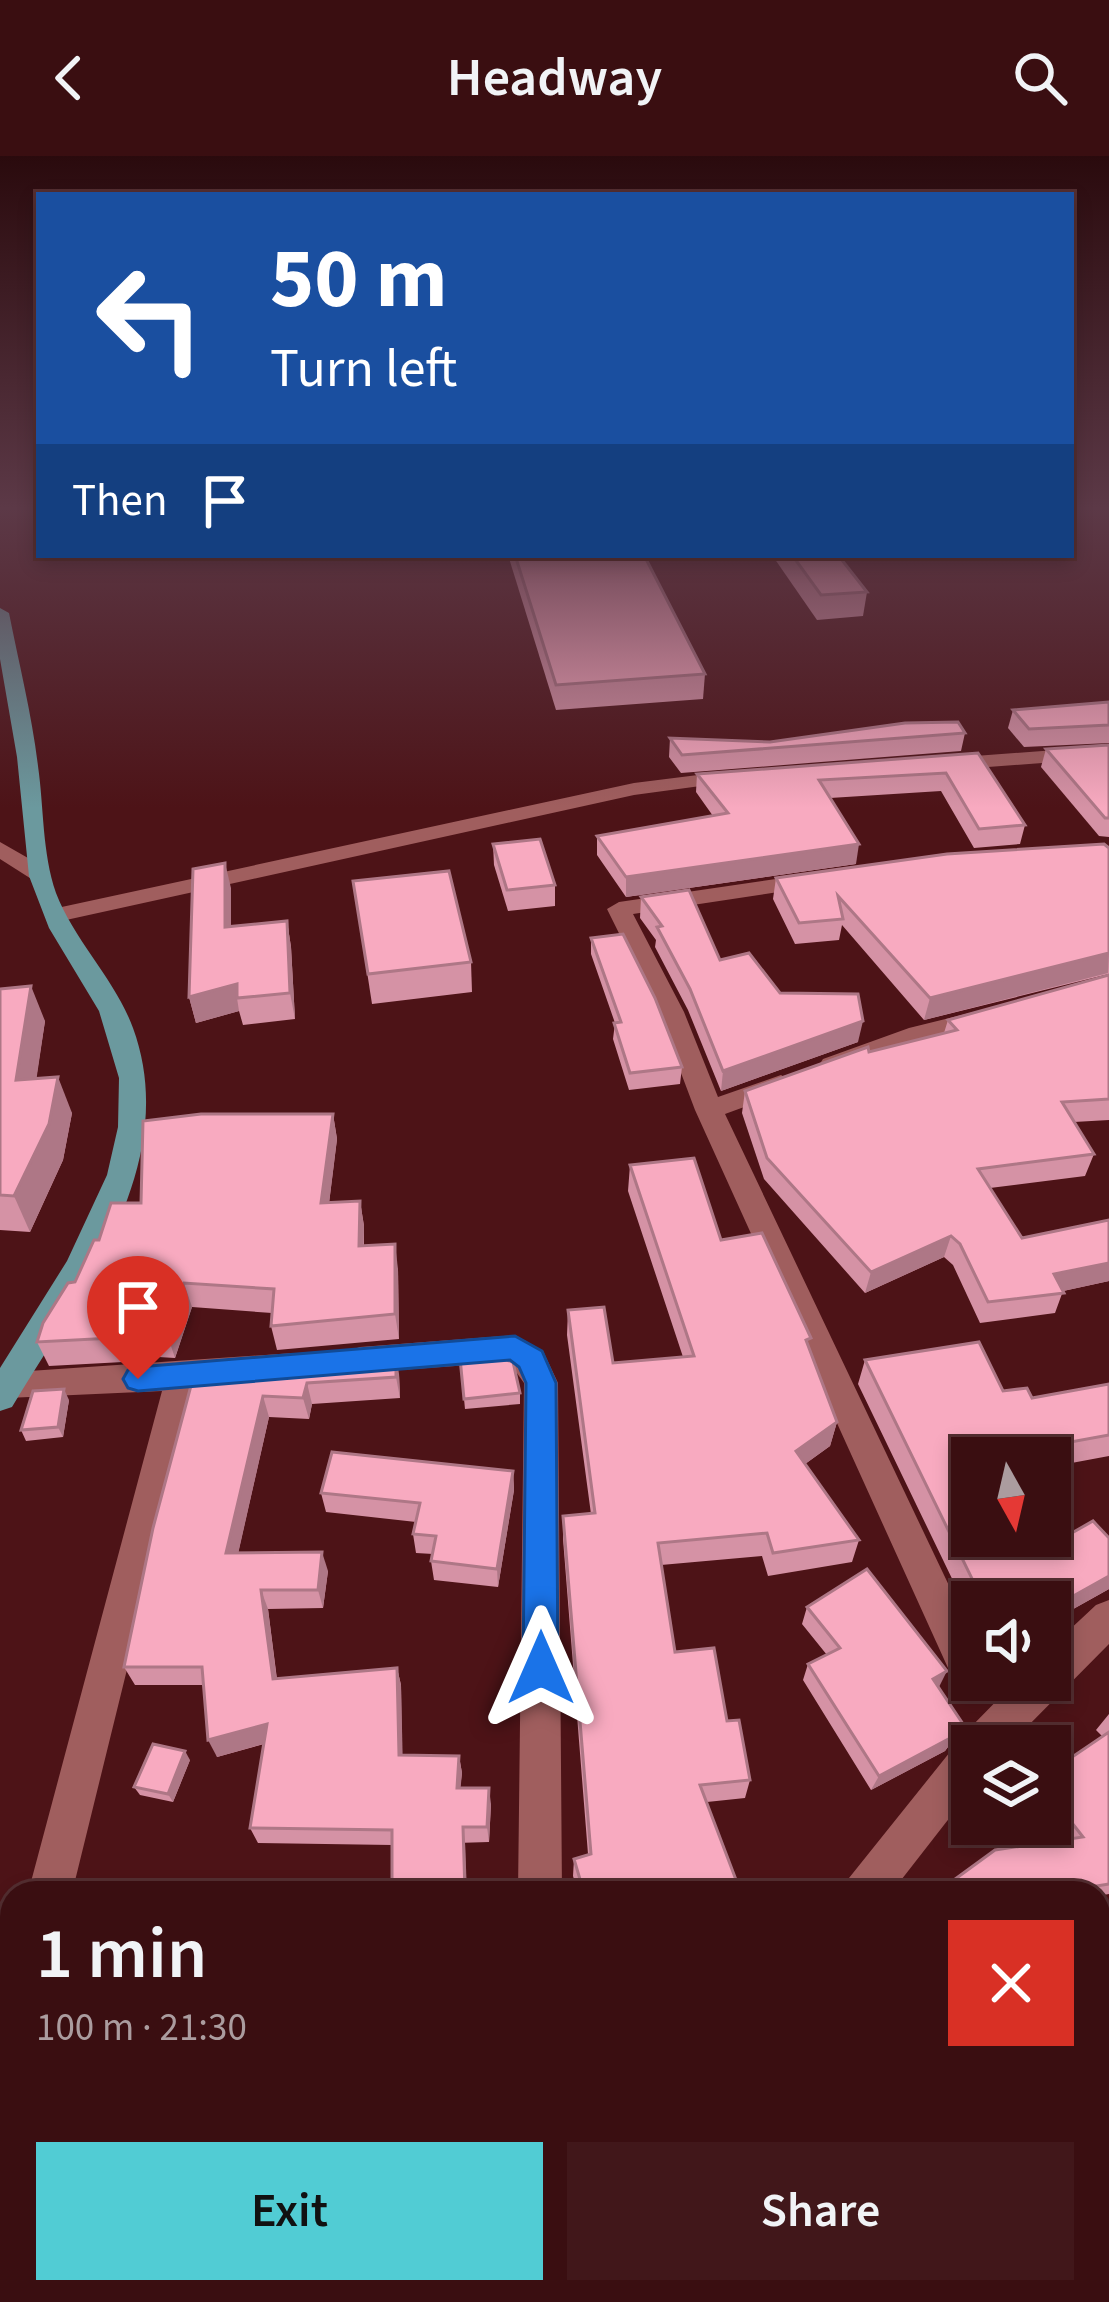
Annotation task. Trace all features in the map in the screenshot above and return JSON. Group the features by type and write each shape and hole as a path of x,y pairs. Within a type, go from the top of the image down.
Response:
{"main road":[{"path":"0,613 28,761 41,875 57,915 119,1027 133,1072 133,1118 114,1202 3,1391"}],"street":[{"path":"931,764 1109,752"},
{"path":"57,915 634,789 765,774"},
{"path":"0,848 41,875"},
{"path":"826,879 619,909 671,1012 709,1110 951,1632"},
{"path":"709,1110 918,1034 1024,1007"},
{"path":"3,1391 490,1348 515,1348 531,1360 541,1383 542,1420 540,1881"},
{"path":"53,1881 182,1377"},
{"path":"1071,1654 1109,1618"},
{"path":"1000,1725 1023,1701"},
{"path":"873,1881 951,1782"}],"building":[{"path":"532,608 671,608 705,674 556,685"},
{"path":"1109,702 1109,725 1029,729 1013,710"},
{"path":"958,722 965,733 682,755 670,738 770,742 905,723"},
{"path":"1109,745 1109,818 1105,818 1046,749"},
{"path":"978,753 1025,825 979,829 946,773 819,780 859,844 626,877 597,836 728,813 697,774"},
{"path":"540,839 555,885 507,890 493,844"},
{"path":"1104,844 1109,848 1109,953 930,998 838,896 843,919 799,923 776,878 947,854"},
{"path":"225,863 225,927 287,921 290,993 237,998 237,984 189,997 193,869"},
{"path":"449,871 471,962 368,974 353,881"},
{"path":"689,890 720,960 749,953 780,993 858,994 863,1021 723,1071 690,989 657,927 662,926 641,897"},
{"path":"623,934 682,1067 630,1073 614,1023 621,1022 591,938"},
{"path":"1109,975 1109,1099 1062,1102 1094,1154 978,1169 1022,1238 1109,1220 1109,1263 1054,1274 1064,1293 988,1302 960,1244 951,1236 871,1272 767,1158 745,1091 868,1047 869,1052 957,1030 948,1020"},
{"path":"31,986 16,1080 58,1077 49,1124 14,1196 0,1195 0,989"},
{"path":"201,1114 333,1114 321,1203 360,1201 359,1246 395,1244 395,1314 271,1326 274,1289 184,1283 167,1334 115,1331 113,1338 37,1342 43,1323 68,1283 75,1282 94,1240 99,1240 111,1203 141,1203 143,1121"},
{"path":"694,1158 721,1240 762,1233 811,1338 806,1340 837,1422 796,1451 859,1540 773,1553 767,1533 658,1543 675,1652 714,1648 727,1721 739,1720 750,1780 700,1785 736,1881 580,1881 574,1859 591,1854 563,1516 595,1513 568,1310 604,1307 613,1363 694,1356 630,1165"},
{"path":"979,1342 1003,1391 1027,1388 1032,1398 1109,1384 1109,1435 1071,1442 1071,1437 951,1437 951,1536 865,1360"},
{"path":"396,1353 396,1377 307,1383 303,1398 263,1396 226,1553 322,1552 318,1590 261,1590 273,1679 397,1668 399,1755 459,1756 457,1788 489,1788 487,1827 463,1827 465,1881 392,1881 392,1830 250,1828 267,1724 208,1740 202,1667 124,1667 153,1528 193,1378 252,1380 255,1366"},
{"path":"489,1355 513,1362 520,1393 464,1399 460,1358"},
{"path":"64,1389 58,1427 21,1430 33,1391"},
{"path":"332,1452 513,1471 497,1569 431,1561 436,1536 413,1534 420,1503 321,1493"},
{"path":"1093,1521 1109,1538 1109,1576 1071,1597 1071,1581 973,1581 961,1557 1071,1557 1071,1533"},
{"path":"867,1569 947,1671 933,1679 962,1725 951,1725 951,1738 879,1776 808,1664 840,1648 807,1607"},
{"path":"1109,1732 1109,1881 952,1881 995,1850 1071,1845 1071,1839 1083,1837 1071,1822 1071,1758"},
{"path":"153,1744 185,1751 168,1794 134,1787"}],"route":[{"path":"138,1379 515,1348 531,1360 541,1383 541,1668"}]}
